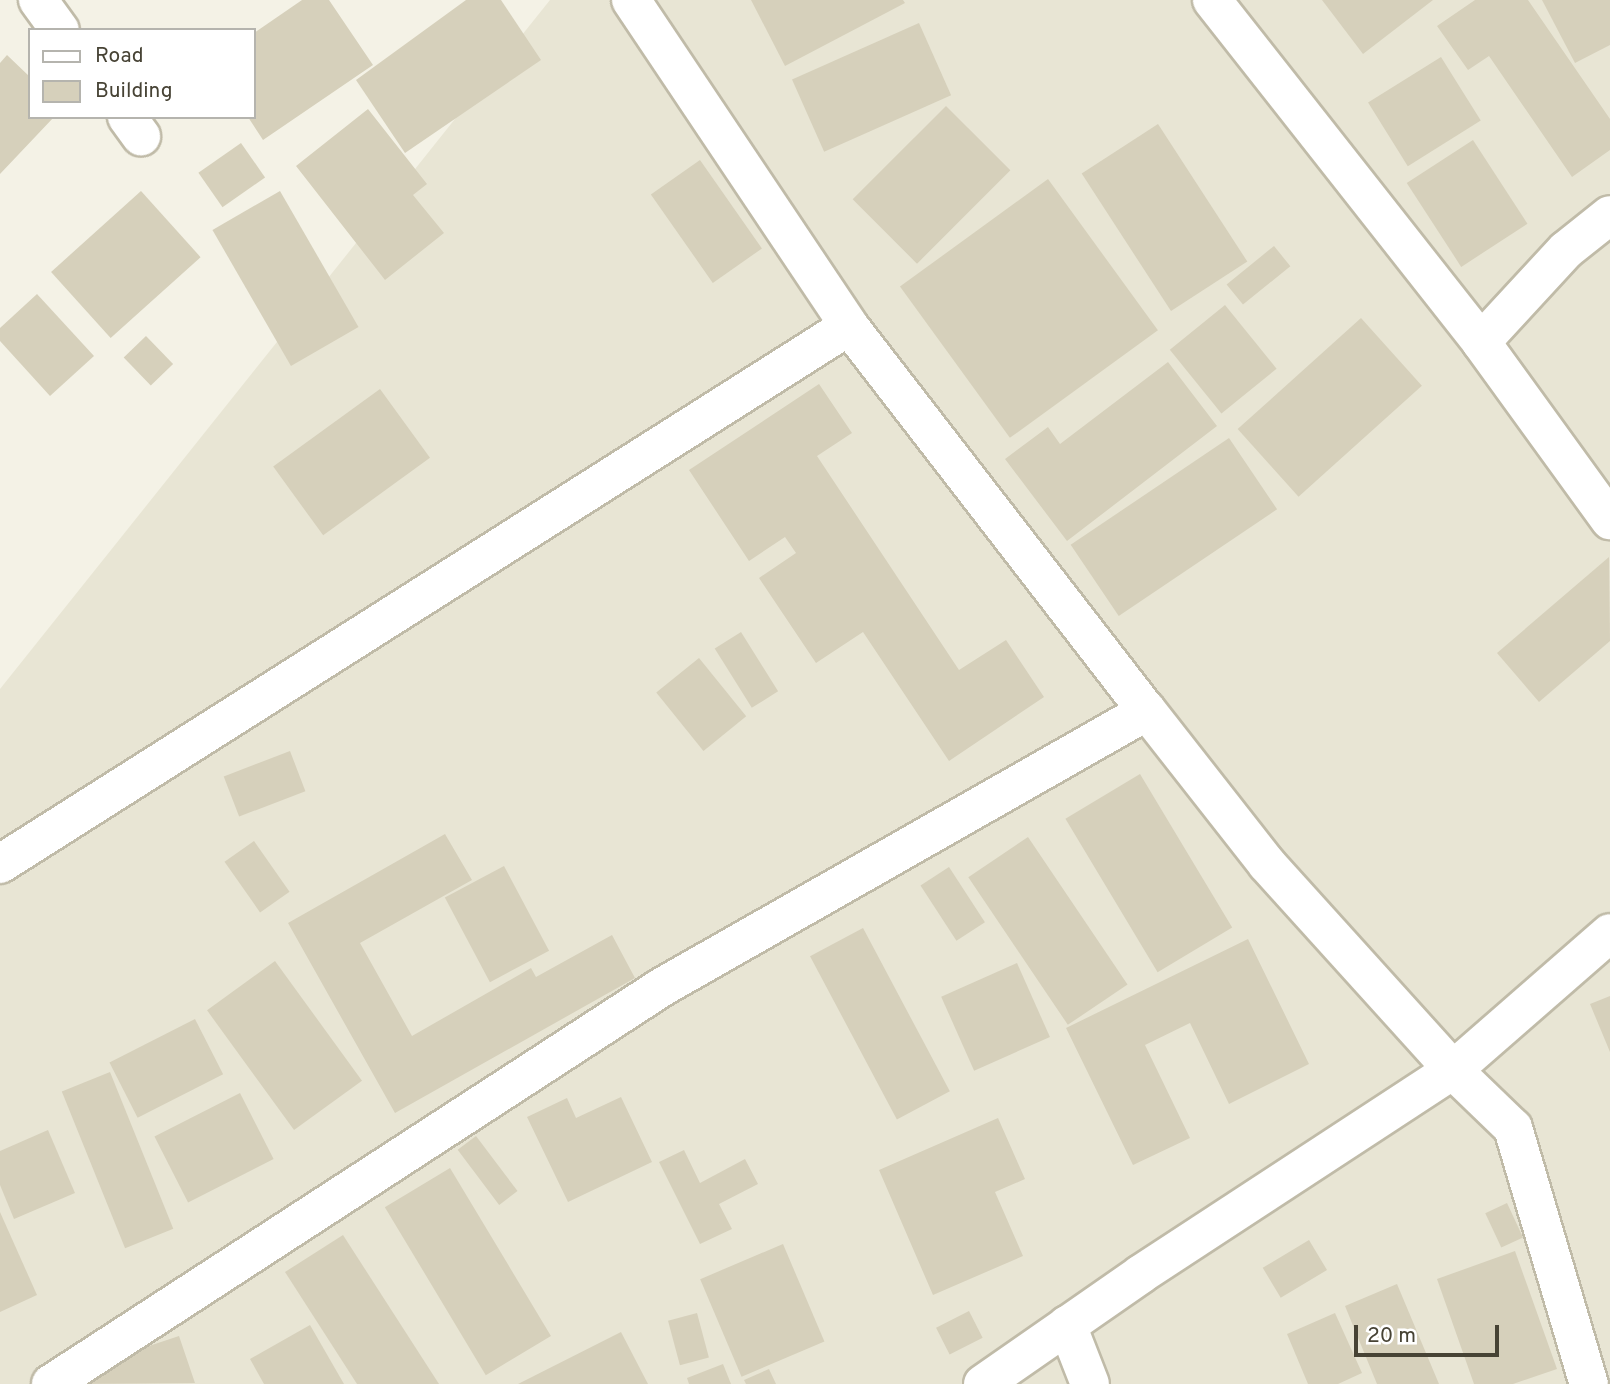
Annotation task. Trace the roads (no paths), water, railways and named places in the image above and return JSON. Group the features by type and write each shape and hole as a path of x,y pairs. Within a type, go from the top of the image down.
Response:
{"street":[{"path":"38,0 59,28"},
{"path":"631,0 849,326 1147,711 1267,864 1453,1070 1513,1128 1589,1384"},
{"path":"1212,0 1481,342 1610,520"},
{"path":"1481,342 1566,250 1610,215"},
{"path":"0,864 849,326"},
{"path":"51,1384 662,987 1147,711"},
{"path":"983,1384 1067,1325 1453,1070 1610,933"},
{"path":"1067,1325 1090,1384"}]}
